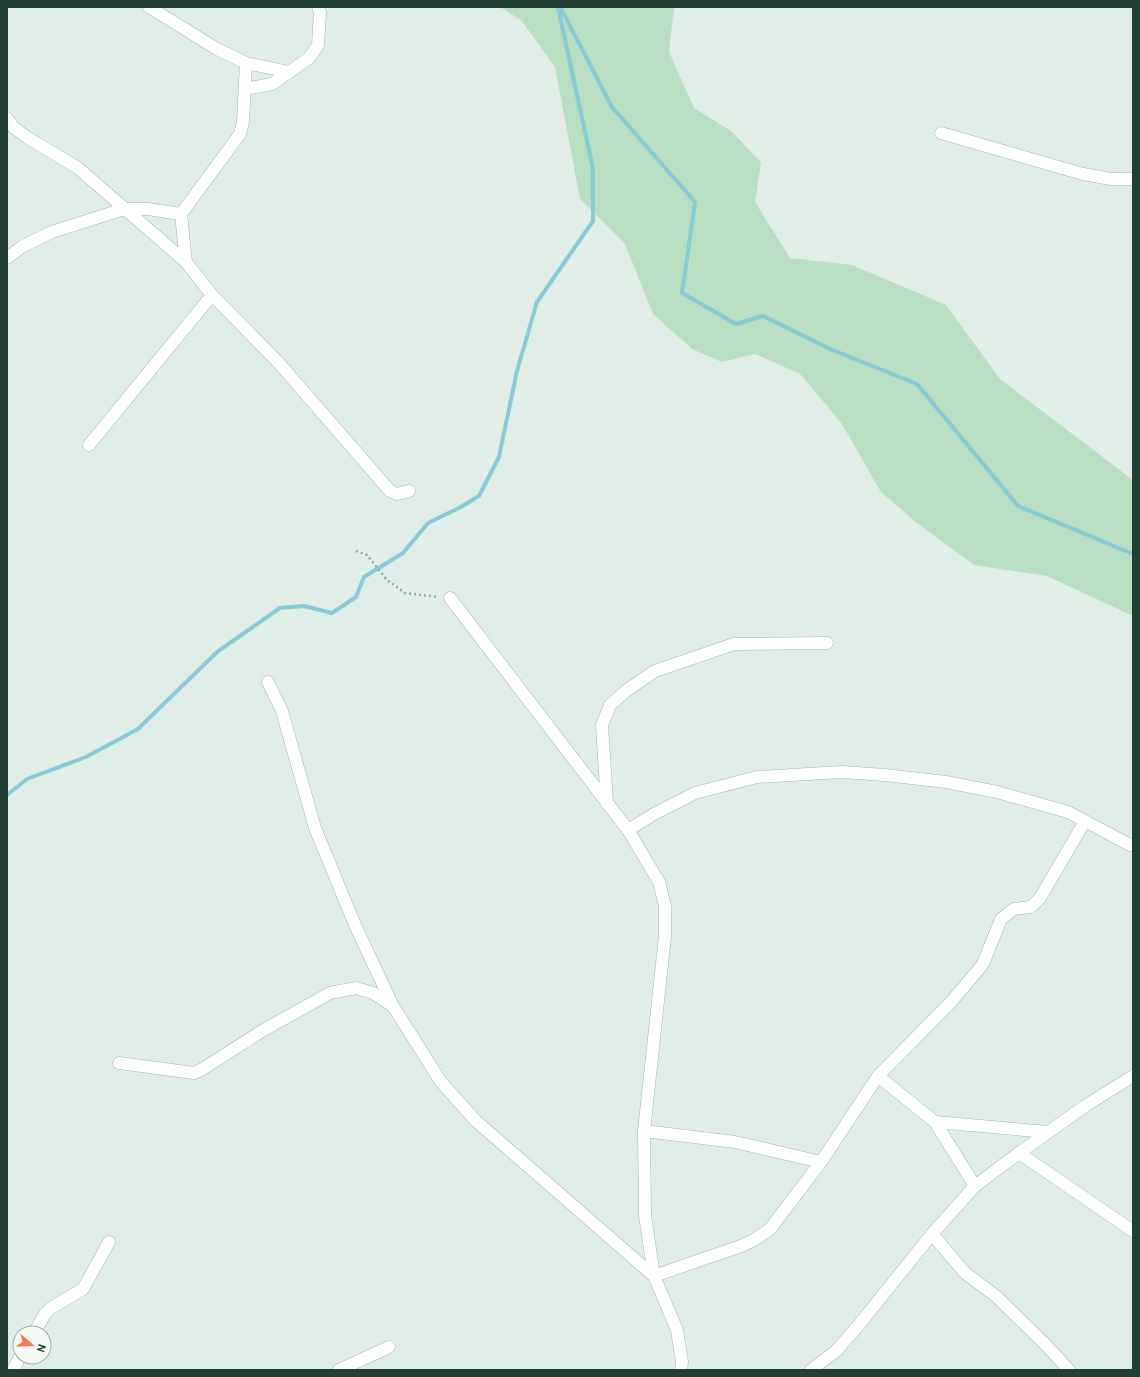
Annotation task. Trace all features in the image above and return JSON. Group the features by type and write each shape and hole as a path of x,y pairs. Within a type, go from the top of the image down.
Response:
{"street":[{"path":"150,7 217,49 246,63 289,72"},
{"path":"245,89 272,84 309,58 318,45 320,12 318,7"},
{"path":"186,262 181,214 240,134 243,122 246,63"},
{"path":"7,118 13,126 28,138 78,168 186,262 212,295 278,362 390,491 397,494 409,491"},
{"path":"941,133 1083,174 1111,179 1133,179"},
{"path":"7,258 23,246 52,232 124,209 148,209 181,214"},
{"path":"89,445 212,295"},
{"path":"450,598 628,830 659,882 665,906 665,936 644,1131 645,1215 654,1276 677,1330 682,1362 681,1370"},
{"path":"607,804 602,725 610,705 627,690 656,671 734,644 827,643"},
{"path":"268,682 282,711 315,828 355,925 393,1006 441,1082 476,1121 654,1276"},
{"path":"628,830 654,814 694,793 757,777 842,772 946,782 997,792 1068,812 1133,846"},
{"path":"654,1276 741,1246 754,1240 770,1229 821,1162 878,1076 950,1002 983,964 1001,919 1014,909 1031,907 1040,898 1085,821"},
{"path":"119,1063 194,1073 262,1031 330,993 356,988 373,993 393,1006"},
{"path":"878,1076 935,1122 975,1186"},
{"path":"811,1370 836,1350 858,1326 932,1234 975,1186 1085,1106 1133,1076"},
{"path":"935,1122 1048,1132"},
{"path":"644,1131 735,1142 821,1162"},
{"path":"1019,1153 1133,1231"},
{"path":"932,1234 965,1273 997,1297 1069,1370"},
{"path":"39,1325 50,1308 83,1289 109,1242"},
{"path":"339,1370 389,1346"}],"path":[{"path":"356,551 367,555 387,580 405,593 450,598"}],"green space":[{"path":"500,7 674,7 669,52 694,108 731,131 761,162 755,202 790,258 852,265 946,305 1000,379 1133,480 1133,616 1047,576 974,565 917,523 881,492 842,424 800,374 755,354 722,362 692,349 653,314 625,244 580,199 555,67 521,20"}],"waterway":[{"path":"7,795 27,779 86,757 138,729 217,652 280,608 304,606 332,613 356,597 364,577 403,553 428,523 459,508 479,496 499,457 517,371 537,302 593,221 593,169 558,7"},
{"path":"560,7 612,107 695,202 682,293 736,324 763,316 830,349 917,384 1018,506 1133,554"}]}
